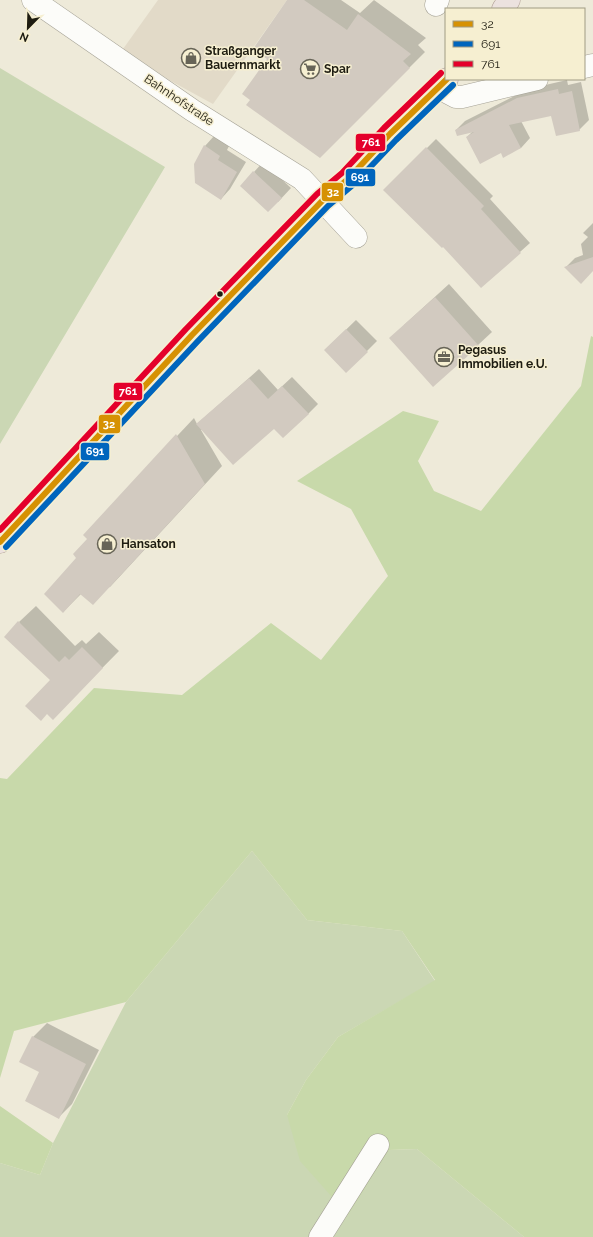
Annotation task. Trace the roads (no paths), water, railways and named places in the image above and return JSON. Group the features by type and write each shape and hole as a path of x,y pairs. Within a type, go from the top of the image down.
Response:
{"main road":[{"path":"0,542 192,335 323,200 348,179 390,134 443,84"}],"street":[{"name":"Bahnhofstraße","path":"33,0 192,110 302,179 356,237"},
{"path":"443,84 456,97 462,97 532,80"},
{"path":"320,1237 378,1145"}],"place":[{"name":"Straßganger Bauernmarkt","path":"191,58"},
{"name":"Spar","path":"310,69"},
{"name":"Pegasus Immobilien e.U.","path":"444,357"},
{"name":"Hansaton","path":"107,544"}]}
